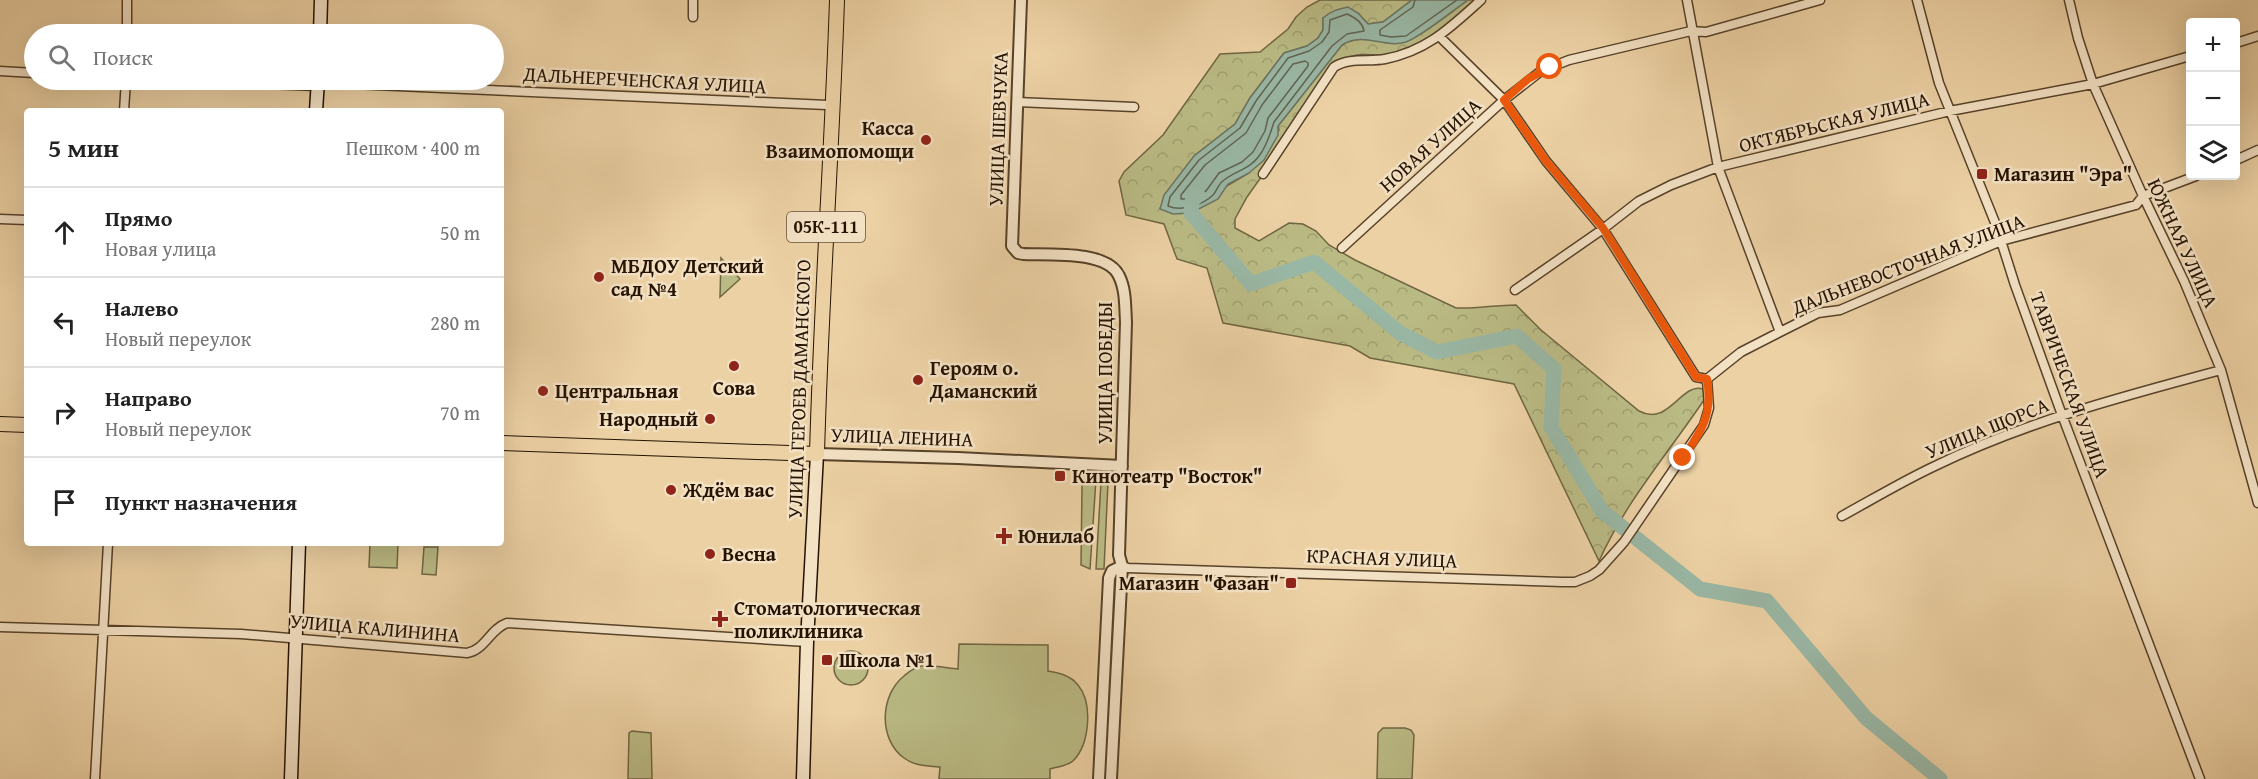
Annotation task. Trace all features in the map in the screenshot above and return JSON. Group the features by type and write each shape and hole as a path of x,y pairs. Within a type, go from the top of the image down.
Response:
{"main road":[{"path":"320,24 321,0"},
{"name":"УЛИЦА ГЕРОЕВ ДАМАНСКОГО","path":"803,779 822,294 832,157 837,0"},
{"path":"316,108 317,90"},
{"path":"0,424 24,425"},
{"name":"УЛИЦА ЛЕНИНА","path":"504,443 817,454"},
{"path":"291,779 299,546"}],"street":[{"path":"126,24 127,0"},
{"path":"693,0 693,17"},
{"name":"УЛИЦА ШЕВЧУКА","path":"1021,0 1011,232 1012,246 1018,253 1023,254"},
{"path":"1263,174 1335,67 1347,62 1386,58 1407,53 1440,36 1481,0"},
{"path":"1687,0 1718,167 1780,332"},
{"name":"НОВАЯ УЛИЦА","path":"1342,248 1528,79 1550,67 1569,60 1691,31 1706,32 1820,0"},
{"name":"ТАВРИЧЕСКАЯ УЛИЦА","path":"1917,0 1934,67 2001,241 2062,415 2200,779"},
{"name":"ЮЖНАЯ УЛИЦА","path":"2069,0 2093,84 2184,281 2221,370 2258,503"},
{"path":"1440,36 1504,100 1546,161 1603,228 1696,377 1707,379"},
{"path":"2240,41 2258,36"},
{"name":"ОКТЯБРЬСКАЯ УЛИЦА","path":"1515,290 1639,201 1655,192 1718,167 1950,111 2093,84 2186,57"},
{"path":"0,71 24,72"},
{"path":"124,108 125,90"},
{"name":"ДАЛЬНЕРЕЧЕНСКАЯ УЛИЦА","path":"499,90 827,105"},
{"path":"1017,102 1134,107"},
{"path":"2240,158 2258,150"},
{"name":"ДАЛЬНЕВОСТОЧНАЯ УЛИЦА","path":"1707,379 1741,352 1818,313 1840,310 2001,241 2130,207 2140,203 2143,196 2186,180"},
{"path":"0,219 24,220"},
{"name":"УЛИЦА ПОБЕДЫ","path":"1023,254 1095,258 1113,268 1119,276 1124,295 1126,322 1119,555 1122,566 1111,779"},
{"name":"УЛИЦА ЩОРСА","path":"1842,516 1935,466 2062,415 2221,370"},
{"name":"КРАСНАЯ УЛИЦА","path":"1122,566 1575,582 1583,580 1599,570 1624,542 1704,424 1709,408 1707,379"},
{"name":"УЛИЦА ЛЕНИНА","path":"817,454 1122,466"},
{"path":"95,779 108,546"},
{"path":"1099,779 1109,578 1112,571 1122,566"},
{"name":"УЛИЦА КАЛИНИНА","path":"0,627 104,629 296,638 467,653 478,649 495,630 507,623 807,642"}],"green space":[{"path":"1320,0 1412,0 1383,22 1368,24 1358,13 1323,18 1323,30 1318,38 1307,46 1284,53 1250,98 1235,124 1194,156 1225,187 1249,173 1279,130 1278,126 1342,45 1350,41 1365,39 1398,42 1412,39 1468,0 1477,0 1445,31 1417,50 1391,56 1358,55 1344,60 1247,197 1235,219 1235,228 1259,241 1289,223 1303,224 1316,231 1329,245 1355,260 1456,308 1516,305 1541,330 1639,411 1649,414 1659,413 1688,392 1703,389 1706,397 1635,497 1599,561 1514,384 1370,358 1350,346 1223,323 1207,268 1177,259 1164,224 1126,215 1119,181 1124,172 1163,135 1220,54 1260,52 1288,29 1307,7"},
{"path":"721,258 740,279 720,297"},
{"path":"1090,478 1096,479 1090,569 1081,565 1082,487 1083,481"},
{"path":"1101,482 1108,482 1104,569 1096,569"},
{"path":"370,546 398,546 397,568 369,567"},
{"path":"424,547 438,547 436,575 422,574"},
{"path":"959,644 1048,645 1048,671 1064,675 1075,682 1086,702 1086,734 1079,754 1073,761 1050,769 1050,779 939,779 940,767 912,763 896,750 886,729 885,717 890,694 904,676 918,667 958,669"},
{"path":"851,651 863,656 868,668 863,680 851,685 839,680 834,668 839,656"},
{"path":"1383,728 1405,728 1411,730 1414,735 1412,779 1377,779 1378,733"},
{"path":"632,731 651,733 652,779 628,779 629,733"}],"water":[{"path":"1412,0 1468,0 1406,42 1398,44 1358,40 1342,45 1278,126 1278,135 1264,160 1249,173 1228,184 1218,199 1191,213 1173,214 1160,209 1164,195 1194,156 1235,124 1250,98 1284,53 1307,46 1318,38 1323,30 1323,18 1348,7 1358,13 1368,24 1383,22"}],"waterway":[{"path":"1198,195 1192,201 1191,213 1251,284 1314,262 1400,333 1437,352 1517,336 1554,369 1551,427 1602,511 1700,589 1767,601 1866,718 1940,779"}],"place":[{"name":"Касса Взаимопомощи","path":"926,140"},
{"name":"Магазин \"Эра\"","path":"1982,174"},
{"name":"МБДОУ Детский сад №4","path":"599,277"},
{"name":"Сова","path":"734,366"},
{"name":"Героям о. Даманский","path":"918,380"},
{"name":"Центральная","path":"543,391"},
{"name":"Народный","path":"710,419"},
{"name":"Кинотеатр \"Восток\"","path":"1060,476"},
{"name":"Ждём вас","path":"671,490"},
{"name":"Юнилаб","path":"1004,536"},
{"name":"Весна","path":"710,554"},
{"name":"Магазин \"Фазан\"","path":"1291,583"},
{"name":"Стоматологическая поликлиника","path":"720,619"},
{"name":"Школа №1","path":"827,660"}],"route":[{"path":"1550,67 1528,79 1504,100 1546,161 1603,228 1696,377 1707,379 1709,395 1707,415 1699,434 1683,458"}]}
